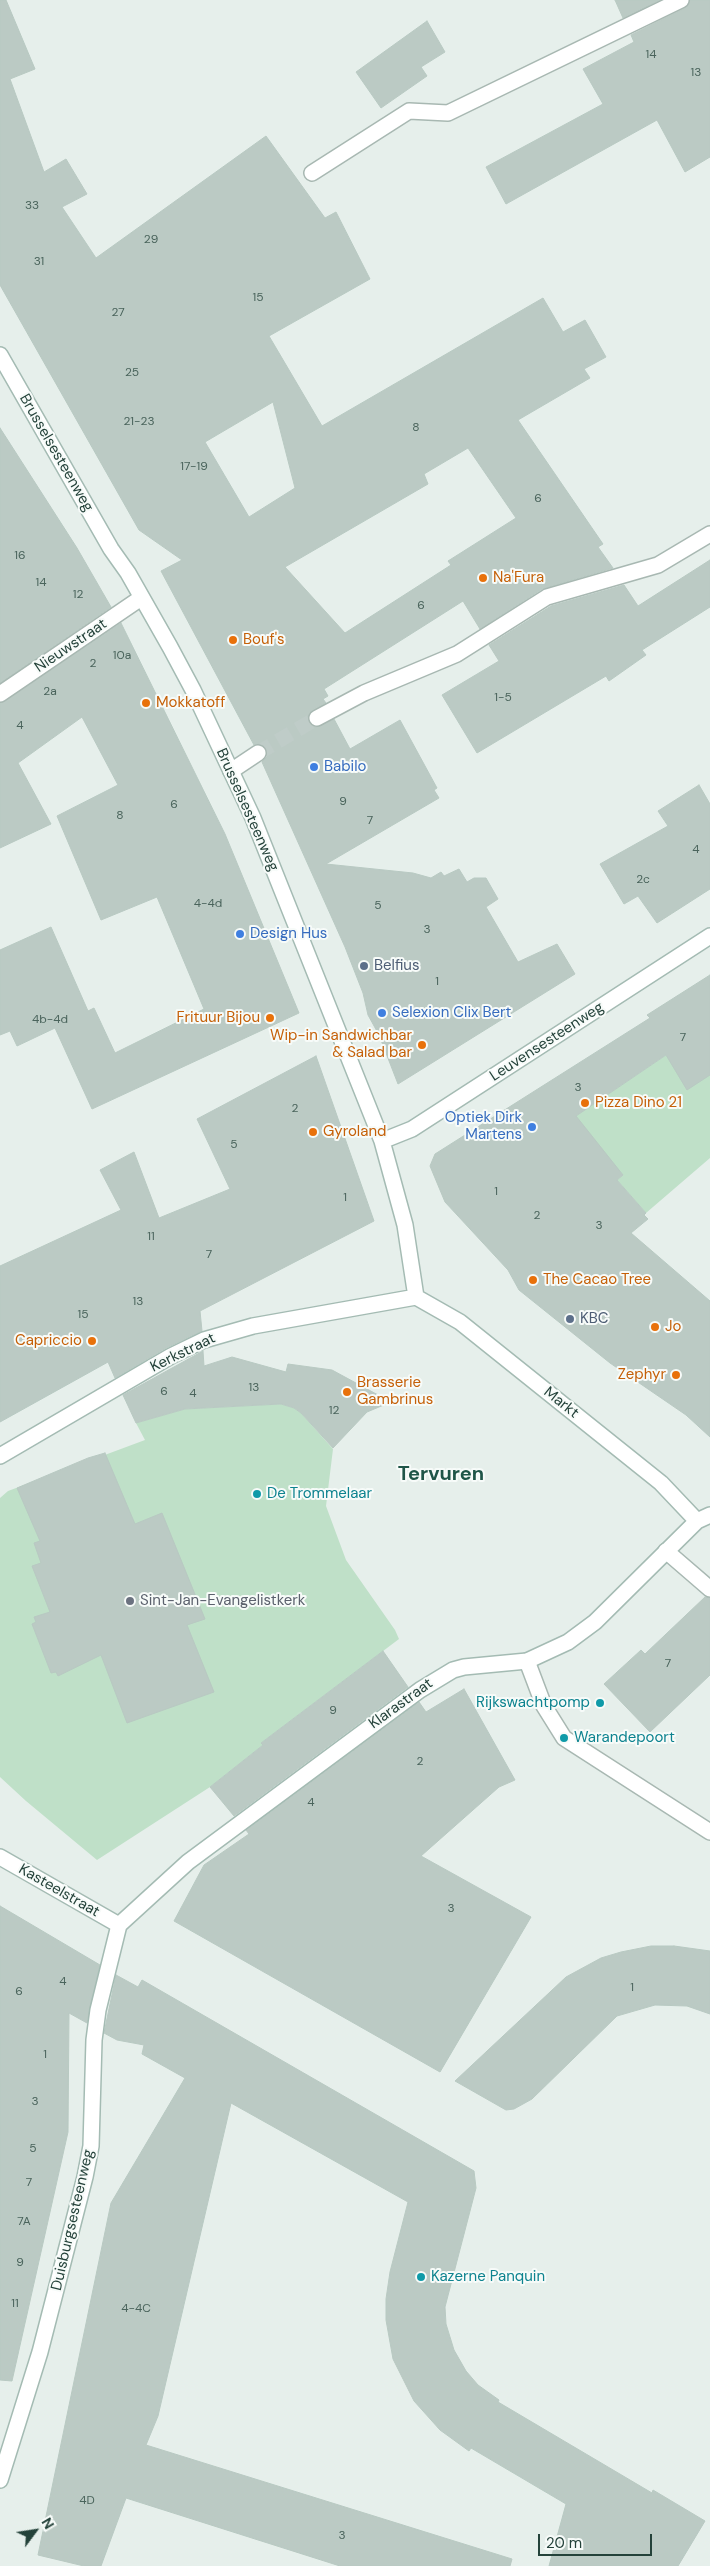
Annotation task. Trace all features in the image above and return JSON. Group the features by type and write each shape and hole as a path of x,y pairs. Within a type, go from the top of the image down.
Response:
{"street":[{"path":"312,173 409,111 448,113 681,0"},
{"name":"Brusselsesteenweg","path":"0,355 110,549 128,573 193,690 253,818 382,1142 405,1225 416,1297"},
{"path":"316,718 364,693 457,654 547,597 658,565 710,534"},
{"name":"Nieuwstraat","path":"0,694 142,598"},
{"path":"231,771 258,753"},
{"name":"Leuvensesteenweg","path":"382,1142 412,1129 710,936"},
{"name":"Kerkstraat","path":"0,1456 171,1356 204,1340 253,1326 416,1297"},
{"name":"Markt","path":"416,1297 460,1322 703,1518"},
{"name":"Klarastraat","path":"119,1925 188,1862 420,1690 448,1673 464,1667 527,1661 568,1642 588,1627 666,1551 703,1518"},
{"path":"666,1551 710,1588"},
{"path":"527,1661 544,1706 564,1738 710,1832"},
{"name":"Kasteelstraat","path":"0,1857 119,1925"},
{"name":"Duisburgsesteenweg","path":"0,2480 40,2352 85,2177 90,2146 94,2040 98,2010 119,1925"}],"green space":[{"path":"666,1055 710,1075 710,1158 646,1213 617,1180 623,1175 562,1125"},
{"path":"281,1404 294,1408 301,1413 333,1449 326,1506 346,1560 395,1630 399,1639 261,1743 263,1745 210,1787 97,1860 0,1777 0,1498 8,1491 145,1440 136,1423 185,1409"}],"building":[{"path":"0,0 6,0 35,69 10,79 44,172 66,159 87,194 62,207 96,258 266,136 325,218 336,212 370,279 269,336 322,426 543,298 563,332 585,320 606,357 584,369 590,378 518,420 603,544 598,547 613,568 542,589 480,629 463,601 324,689 328,696 323,699 326,703 312,710 308,717 309,723 316,727 334,719 350,749 400,720 437,788 434,790 439,798 326,864 413,873 431,878 441,872 444,876 459,869 467,882 474,878 486,878 498,899 486,907 518,962 557,944 575,974 398,1084 379,1035 368,1015 363,993 345,947 262,762 267,757 266,748 262,744 254,745 161,571 182,560 139,530 0,285","holes":["273,402 295,488 249,517 205,442","468,448 516,518 448,561 451,565 345,633 285,567 428,484 424,474"]},
{"path":"615,0 660,0 623,18"},
{"path":"690,0 710,0 710,157 685,172 657,120 506,204 486,167 603,104 583,69 634,42 631,35 685,8"},
{"path":"427,21 445,52 421,67 427,76 381,108 356,72"},
{"path":"0,428 77,548 111,607 0,683"},
{"path":"710,560 710,607 642,650 646,655 609,681 606,676 477,753 442,695 499,661 489,645 551,606 624,585 638,606"},
{"path":"121,623 225,834 299,1013 92,1109 55,1028 17,1046 10,1031 0,1035 0,950 51,927 88,1011 94,1008 115,1053 204,1009 157,897 101,920 57,816 118,785 82,717 18,763 51,824 0,848 0,703"},
{"path":"699,785 710,804 710,889 657,923 638,896 624,904 600,864 668,826 658,811"},
{"path":"710,975 710,1075 687,1090 666,1055 576,1116 623,1175 617,1180 646,1213 644,1215 648,1219 631,1233 710,1301 710,1437 686,1415 610,1363 519,1290 508,1270 445,1202 430,1166 435,1154 650,1018 647,1015"},
{"path":"316,1056 374,1221 200,1311 202,1331 166,1348 115,1378 108,1362 0,1422 0,1266 121,1210 100,1170 134,1152 159,1218 230,1189 197,1119"},
{"path":"203,1351 204,1366 232,1357 286,1372 288,1364 332,1370 391,1402 367,1412 333,1448 301,1413 294,1408 281,1404 185,1409 136,1423 123,1395"},
{"name":"Sint-Jan-Evangelistkerk","path":"105,1453 135,1524 162,1513 205,1619 187,1625 214,1692 127,1723 101,1655 58,1676 56,1672 51,1673 32,1624 36,1622 34,1617 50,1612 32,1566 41,1563 34,1543 40,1541 17,1488 88,1458"},
{"path":"705,1597 710,1598 710,1675 650,1732 604,1684 641,1650 645,1654"},
{"path":"383,1651 408,1687 234,1816 210,1787 263,1745 261,1743"},
{"path":"464,1689 515,1780 499,1787 421,1856 531,1917 440,2072 174,1921 204,1865 249,1834 246,1830 419,1702 426,1712"},
{"path":"0,1906 100,1965 87,2023 69,2013 68,2132 12,2381 0,2380"},
{"path":"651,1946 674,1946 710,1951 710,2014 687,2006 655,2005 617,2016 532,2099 514,2109 506,2110 455,2081 566,1977 601,1958 621,1952"},
{"path":"116,1975 138,1987 142,1980 474,2171 476,2188 445,2307 446,2324 454,2350 466,2371 478,2385 499,2400 498,2402 652,2493 653,2490 705,2521 678,2566 549,2566 566,2504 471,2448 469,2451 440,2430 414,2401 393,2359 386,2320 386,2299 390,2272 408,2202 231,2103 158,2416 146,2445 512,2559 510,2566 340,2566 126,2498 101,2566 84,2566 38,2555 111,2203 185,2078 142,2054 144,2045 117,2040 104,2033"}],"tunnel":[{"path":"258,753 317,718"}],"place":[{"name":"Na'Fura","path":"483,578"},
{"name":"Bouf's","path":"233,640"},
{"name":"Mokkatoff","path":"146,703"},
{"name":"Babilo","path":"314,767"},
{"name":"Design Hus","path":"240,934"},
{"name":"Belfius","path":"364,966"},
{"name":"Selexion Clix Bert","path":"382,1013"},
{"name":"Frituur Bijou","path":"270,1018"},
{"name":"Wip-in Sandwichbar & Salad bar","path":"422,1045"},
{"name":"Pizza Dino 21","path":"585,1103"},
{"name":"Optiek Dirk Martens","path":"532,1127"},
{"name":"Gyroland","path":"313,1132"},
{"name":"The Cacao Tree","path":"533,1280"},
{"name":"KBC","path":"570,1319"},
{"name":"Jo","path":"655,1327"},
{"name":"Capriccio","path":"92,1341"},
{"name":"Zephyr","path":"676,1375"},
{"name":"Brasserie Gambrinus","path":"347,1392"},
{"name":"De Trommelaar","path":"257,1494"},
{"name":"Sint-Jan-Evangelistkerk","path":"130,1601"},
{"name":"Rijkswachtpomp","path":"600,1703"},
{"name":"Warandepoort","path":"564,1738"},
{"name":"Kazerne Panquin","path":"421,2277"}],"district":[{"name":"Tervuren","path":"441,1475"}]}
